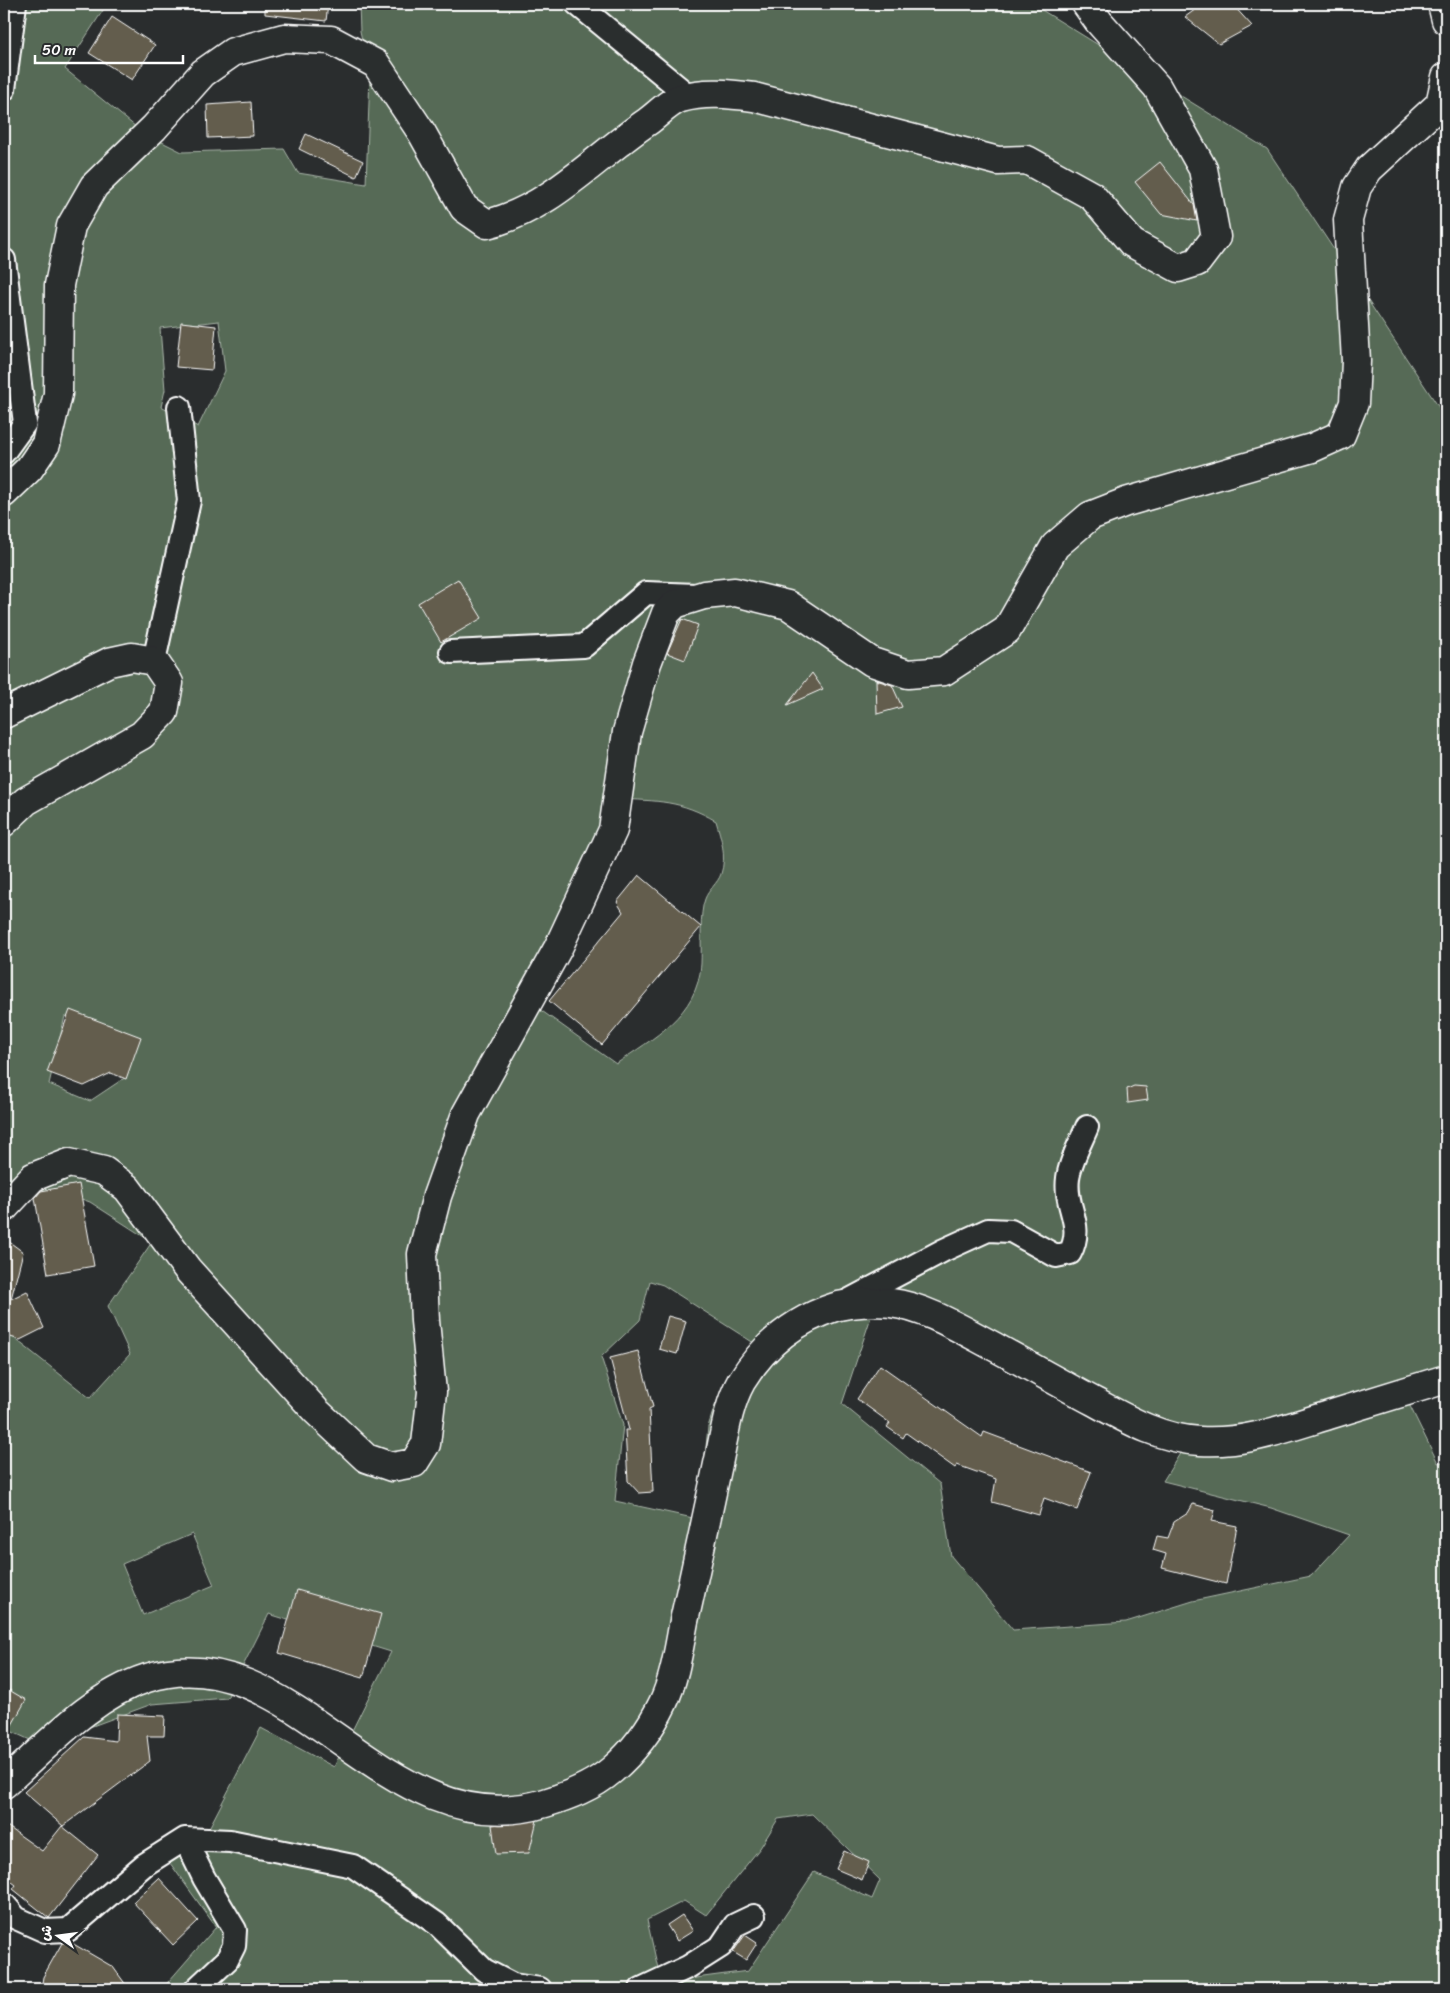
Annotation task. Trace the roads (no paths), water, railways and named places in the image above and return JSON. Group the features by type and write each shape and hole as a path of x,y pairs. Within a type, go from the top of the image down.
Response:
{"street":[{"path":"4,89 16,4"},
{"path":"577,4 690,97"},
{"path":"4,493 29,469 46,444 58,394 59,285 71,226 94,186 154,128 203,73 233,52 284,38 331,40 376,64 422,133 464,208 487,224 510,218 574,179 624,137 680,98 721,93 754,97 998,161 1027,160 1092,196 1132,244 1178,268 1197,262 1216,237 1203,169 1157,87 1098,22 1086,4"},
{"path":"1442,4 1446,20"},
{"path":"451,652 584,646 646,594 704,595 735,592 788,605 872,662 908,674 944,671 1007,630 1055,546 1090,516 1126,502 1312,448 1341,436 1354,403 1356,361 1348,220 1357,187 1369,169 1440,104 1446,77"},
{"path":"4,260 25,423 4,452"},
{"path":"154,661 188,501 179,407"},
{"path":"4,1208 33,1178 69,1163 104,1171 127,1188 188,1270 273,1366 366,1458 392,1467 414,1463 426,1444 432,1392 425,1321 422,1254 437,1196 466,1114 558,948 612,830 627,732 659,627 666,612 675,604 704,595"},
{"path":"4,714 109,662 132,657 154,661 169,683 164,712 142,735 26,801 4,822"},
{"path":"4,1784 84,1713 115,1690 151,1676 189,1671 227,1676 262,1689 399,1781 440,1801 484,1810 493,1810 529,1808 572,1795 611,1771 642,1738 665,1699 677,1656 726,1429 738,1386 764,1350 798,1322 839,1306 944,1250 988,1230 1011,1231 1056,1256 1070,1253 1076,1242 1077,1227 1069,1206 1068,1177 1087,1127"},
{"path":"839,1306 891,1303 940,1318 1126,1419 1161,1434 1198,1441 1236,1440 1272,1432 1446,1379"},
{"path":"185,1838 204,1878 235,1930 234,1946 227,1960 196,1989"},
{"path":"4,1904 16,1918 45,1931 68,1930 144,1865 185,1838 230,1841 352,1866 437,1924 484,1970 514,1985 540,1989"},
{"path":"641,1989 688,1967 721,1946 735,1925 754,1916"}]}
